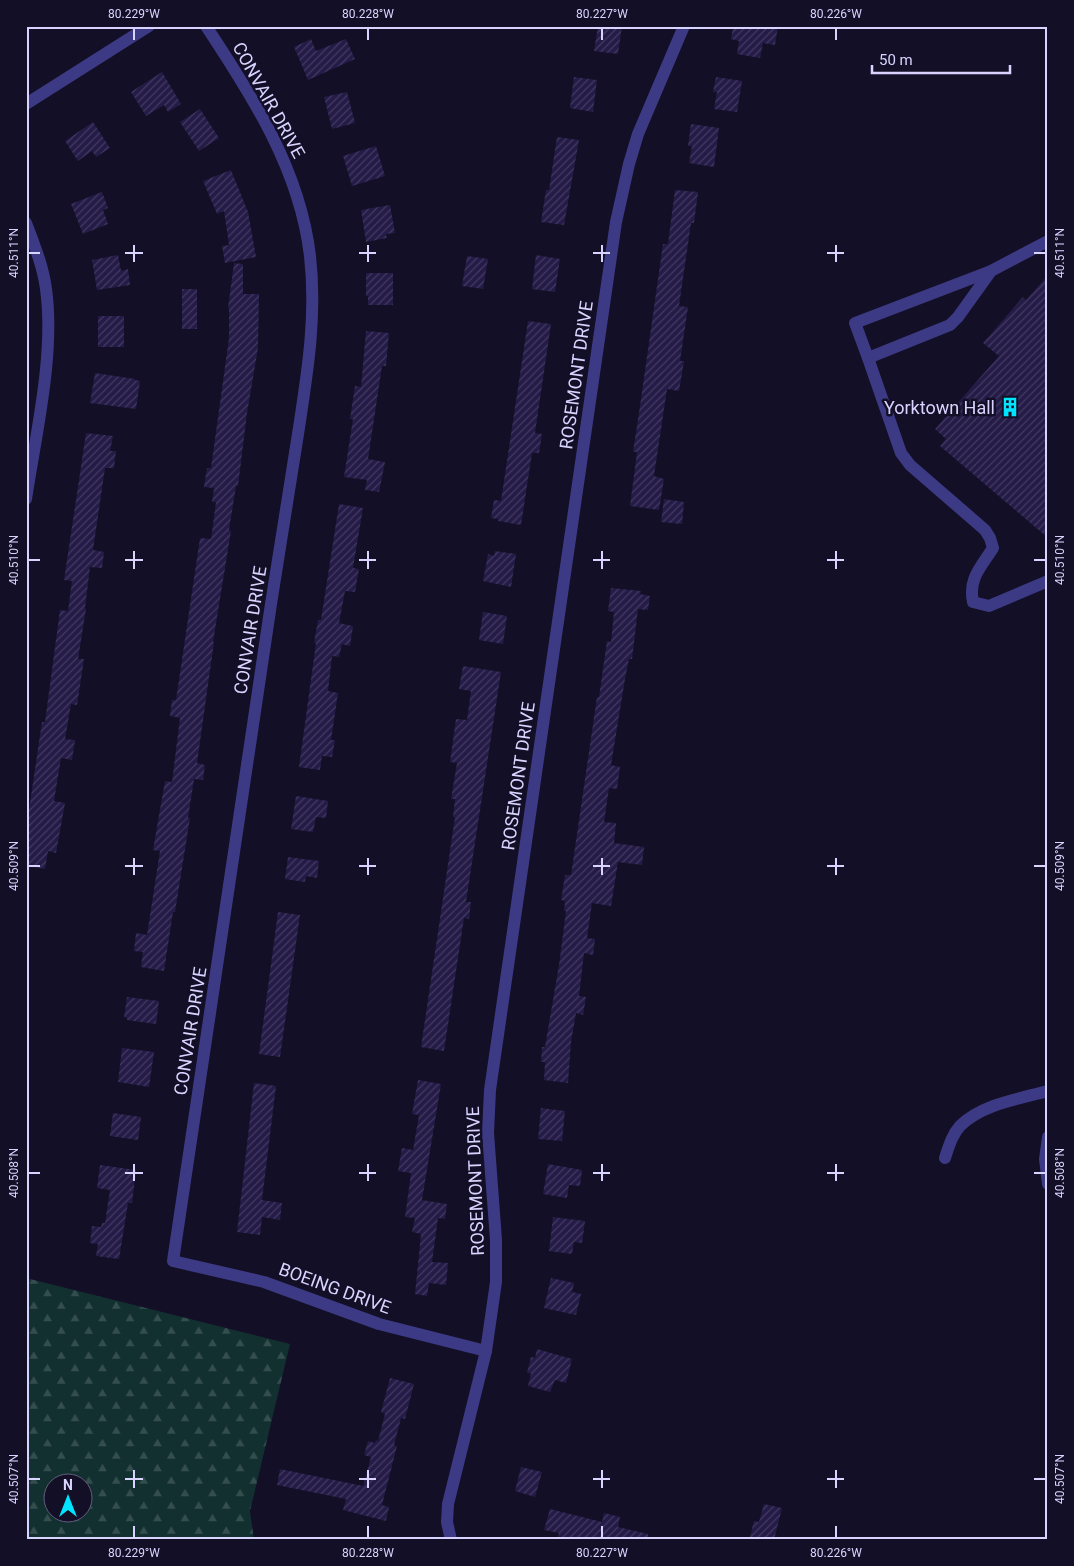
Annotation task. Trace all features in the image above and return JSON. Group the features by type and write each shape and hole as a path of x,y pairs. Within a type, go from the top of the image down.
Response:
{"street":[{"path":"26,104 149,26"},
{"name":"CONVAIR DRIVE","path":"173,1261 271,602 308,369 314,313 313,283 307,233 293,183 283,158 262,117 206,26"},
{"name":"ROSEMONT DRIVE","path":"451,1540 447,1522 448,1504 486,1351 496,1282 496,1240 488,1133 490,1090 613,244 622,192 638,134 684,26"},
{"path":"26,223 41,266 48,311 47,359 26,499"},
{"path":"1048,241 991,272 855,323 901,454 910,466 985,530 990,538 993,548 975,576 971,586 973,602 989,606 1048,581"},
{"path":"868,358 950,325 991,272"},
{"path":"945,1158 951,1140 960,1126 970,1118 984,1110 1048,1091"},
{"path":"1048,1137 1045,1159 1048,1184"},
{"name":"BOEING DRIVE","path":"173,1261 264,1282 379,1324 486,1351"}],"green space":[{"path":"26,1278 290,1344 250,1511 254,1540 26,1540"}],"building":[{"path":"598,26 622,26 618,54 594,51"},
{"path":"733,26 778,26 775,45 763,43 760,58 737,54 739,41 731,39"},
{"path":"311,39 316,51 346,39 355,59 308,80 294,47"},
{"path":"162,72 181,104 168,112 164,105 146,116 131,92"},
{"path":"574,77 597,80 593,112 570,108"},
{"path":"716,77 742,81 737,112 714,109 717,92 713,92"},
{"path":"347,92 355,123 332,129 324,97"},
{"path":"200,109 219,138 199,151 180,122"},
{"path":"93,122 110,148 96,157 92,151 78,161 65,141"},
{"path":"691,124 719,128 714,167 689,163 692,146 688,146"},
{"path":"557,137 579,140 564,225 541,222 546,190 549,190"},
{"path":"376,146 385,176 352,186 343,156"},
{"path":"231,170 248,212 256,257 225,263 222,246 229,245 224,211 217,214 203,181"},
{"path":"675,190 698,192 694,223 691,223 679,306 688,307 680,361 684,361 679,391 667,389 654,476 664,479 659,510 630,506 637,452 633,452 663,244 668,244"},
{"path":"102,192 108,208 103,210 108,224 83,234 71,204"},
{"path":"390,205 395,233 386,234 387,238 366,242 361,210"},
{"path":"118,255 121,271 128,269 130,285 97,290 92,260"},
{"path":"536,255 560,259 555,292 532,289"},
{"path":"467,256 488,259 483,289 462,286"},
{"path":"234,263 243,264 243,294 259,294 258,348 247,413 238,486 236,486 229,530 231,531 213,642 197,763 205,765 203,780 194,779 188,818 190,818 164,971 141,967 143,952 134,951 136,933 147,935 160,851 153,850 165,781 172,782 180,718 170,716 172,700 176,700 200,538 211,539 216,502 212,502 214,488 204,487 207,468 211,468 229,338 228,308"},
{"path":"366,273 393,273 393,305 368,305"},
{"name":"Yorktown Hall","path":"1048,275 1048,538 940,446 946,439 935,429 999,356 983,343 1023,297 1026,300"},
{"path":"182,289 197,289 197,329 182,329"},
{"path":"98,316 124,316 124,347 98,347"},
{"path":"528,321 551,324 535,433 542,434 539,453 532,453 521,525 491,518 494,500 501,501"},
{"path":"366,331 389,333 386,366 382,366 368,459 385,462 379,492 365,490 367,480 344,477 353,419 350,419 355,386 361,387"},
{"path":"95,373 140,381 136,409 90,403"},
{"path":"86,433 113,436 110,451 116,451 114,468 105,468 93,550 104,552 102,568 90,567 78,659 84,659 77,705 71,704 65,739 75,740 72,760 61,758 54,801 65,803 56,853 48,851 45,869 26,866 26,830 42,722 45,722 60,610 68,611 72,581 64,580"},
{"path":"664,499 684,502 682,524 661,522"},
{"path":"339,504 363,508 353,568 359,569 355,592 345,591 339,623 353,626 350,646 342,644 339,657 332,656 328,691 338,693 331,740 335,740 332,757 322,756 320,770 299,767 316,643 314,643 318,620 321,620"},
{"path":"495,551 516,554 511,587 483,581 488,554 494,556"},
{"path":"611,588 641,591 640,594 650,596 648,610 638,609 632,659 629,659 625,679 611,765 620,767 617,789 609,788 604,822 616,823 614,843 644,847 642,865 618,862 611,906 592,903 587,938 595,939 593,955 584,953 579,996 586,997 583,1015 576,1013 571,1042 568,1083 544,1080 545,1062 541,1062 542,1047 545,1047 559,965 566,911 564,911 565,901 561,900 565,875 571,875 597,697 599,697 607,641 611,642 614,612 608,611"},
{"path":"483,612 507,616 503,644 479,640"},
{"path":"463,666 501,672 466,902 471,902 469,919 464,918 444,1051 421,1047 455,817 453,817 455,799 451,799 457,763 450,762 456,719 467,720 471,691 459,689"},
{"path":"296,796 328,801 326,818 316,817 313,832 291,829"},
{"path":"288,857 319,861 317,878 306,876 305,882 285,879"},
{"path":"278,912 300,915 280,1057 259,1054"},
{"path":"127,997 159,1001 156,1024 127,1020 124,1017"},
{"path":"122,1048 154,1052 149,1087 118,1082"},
{"path":"418,1080 441,1084 422,1200 447,1204 445,1219 438,1218 432,1262 448,1263 446,1285 429,1283 427,1296 415,1294 421,1234 412,1232 415,1218 405,1217 411,1173 398,1171 402,1148 413,1150 419,1115 412,1114"},
{"path":"254,1083 276,1086 262,1200 282,1203 280,1220 262,1217 260,1235 237,1232"},
{"path":"541,1108 565,1111 562,1141 538,1139"},
{"path":"113,1113 141,1117 138,1140 110,1136"},
{"path":"548,1164 582,1170 580,1186 569,1185 567,1198 543,1194"},
{"path":"100,1165 136,1170 132,1203 128,1203 119,1259 96,1256 98,1244 90,1243 92,1226 101,1227 102,1223 105,1223 110,1190 97,1188"},
{"path":"553,1217 585,1221 582,1243 574,1242 572,1254 549,1251"},
{"path":"551,1278 574,1283 572,1292 581,1294 576,1315 544,1308"},
{"path":"537,1349 572,1359 566,1383 555,1380 550,1392 528,1386 531,1373 527,1373 531,1357 535,1358"},
{"path":"390,1378 414,1384 405,1419 401,1418 394,1445 397,1446 382,1505 389,1507 386,1521 343,1510 346,1499 277,1485 280,1469 363,1486 371,1457 364,1455 368,1441 375,1443 376,1440 378,1441 385,1414 381,1412"},
{"path":"521,1467 542,1472 535,1497 515,1491"},
{"path":"764,1504 782,1508 774,1540 749,1540 754,1521 759,1522"},
{"path":"550,1509 602,1522 604,1513 620,1517 618,1527 648,1534 648,1540 557,1540 559,1533 544,1530"}],"place":[{"name":"Yorktown Hall","path":"1010,407"}]}
